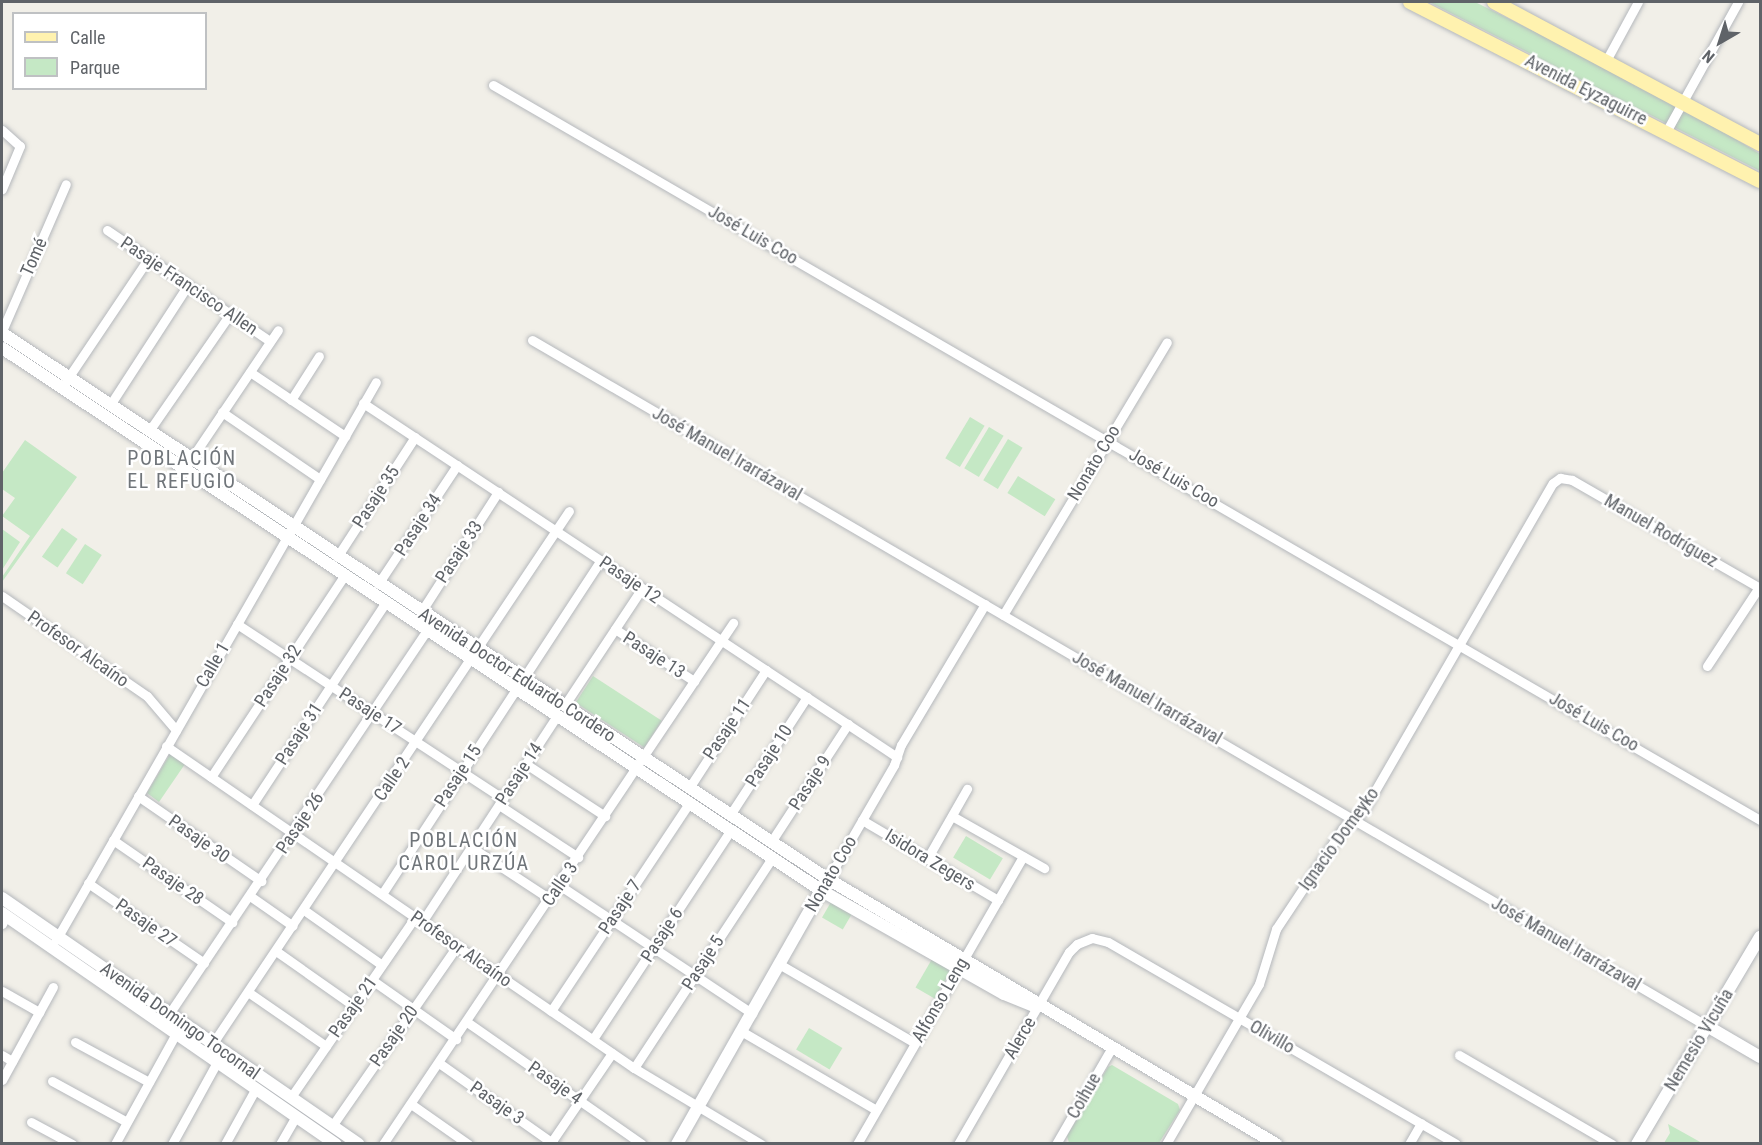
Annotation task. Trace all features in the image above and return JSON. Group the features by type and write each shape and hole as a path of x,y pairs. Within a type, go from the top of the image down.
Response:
{"main road":[{"name":"Avenida Eyzaguirre","path":"1410,2 1761,181"},
{"name":"Avenida Eyzaguirre","path":"1500,3 1759,141"}],"street":[{"path":"1606,59 1638,2"},
{"path":"1666,132 1738,2"},
{"name":"José Luis Coo","path":"493,85 1461,644 1761,820"},
{"path":"2,130 20,144 2,189"},
{"name":"Tomé","path":"2,332 66,184"},
{"name":"Pasaje Francisco Allen","path":"107,230 270,342"},
{"path":"65,382 148,259"},
{"path":"110,405 188,285"},
{"path":"149,431 230,314"},
{"path":"187,464 278,330"},
{"name":"Avenida Doctor Eduardo Cordero","path":"2,332 65,382 290,533 344,576 427,630 474,654"},
{"name":"José Manuel Irarrázaval","path":"532,340 1761,1057"},
{"name":"Nonato Coo","path":"1004,615 1167,342"},
{"name":"Avenida Doctor Eduardo Cordero","path":"2,348 110,405 149,431 187,464"},
{"path":"291,400 319,356"},
{"path":"250,372 345,436"},
{"name":"Calle 1","path":"55,942 376,382"},
{"name":"Pasaje 12","path":"363,403 897,757"},
{"path":"222,412 320,479"},
{"name":"Pasaje 35","path":"337,557 415,437"},
{"name":"Pasaje 34","path":"378,584 457,465"},
{"name":"Ignacio Domeyko","path":"1166,1143 1262,977 1276,929 1340,832 1365,808 1551,487 1560,478"},
{"name":"Manuel Rodríguez","path":"1560,478 1572,480 1760,588"},
{"name":"Pasaje 33","path":"421,612 498,492"},
{"name":"Calle 2","path":"213,1043 417,742 569,511"},
{"name":"Avenida Doctor Eduardo Cordero","path":"290,533 337,557 421,612 474,654 640,763 688,788 730,814 961,963"},
{"name":"Pasaje 15","path":"381,894 601,560"},
{"name":"Pasaje 32","path":"211,777 344,576"},
{"name":"Pasaje 14","path":"419,920 471,847 642,588"},
{"path":"1707,666 1760,588"},
{"name":"Profesor Alcaíno","path":"2,596 147,696 176,730"},
{"name":"Pasaje 31","path":"252,805 385,603"},
{"name":"Nonato Coo","path":"677,1143 985,604"},
{"name":"Calle 3","path":"384,1143 499,975 733,623"},
{"name":"Pasaje 17","path":"237,624 462,772 578,857"},
{"name":"Pasaje 13","path":"615,629 694,681"},
{"name":"Pasaje 26","path":"169,1014 293,834 427,630"},
{"name":"Pasaje 11","path":"688,788 766,670"},
{"name":"Pasaje 10","path":"730,814 807,697"},
{"name":"Pasaje 9","path":"771,842 848,724"},
{"name":"Profesor Alcaíno","path":"166,746 634,1068 761,1143"},
{"name":"Avenida Doctor Eduardo Cordero","path":"640,763 689,803 822,891 1038,1006 1271,1142"},
{"path":"526,764 605,816"},
{"path":"927,859 967,789"},
{"name":"Pasaje 30","path":"138,796 261,881"},
{"name":"Pasaje 7","path":"551,1011 689,803"},
{"path":"952,816 1044,868"},
{"name":"Isidora Zegers","path":"862,820 998,900"},
{"name":"Pasaje 6","path":"593,1039 730,830"},
{"name":"Pasaje 28","path":"113,840 232,922"},
{"path":"471,847 550,899"},
{"name":"Alfonso Leng","path":"857,1143 1023,856"},
{"name":"Pasaje 5","path":"634,1068 772,858"},
{"name":"Pasaje 27","path":"88,883 204,963"},
{"path":"559,885 752,1013"},
{"path":"250,897 293,926"},
{"name":"Avenida Domingo Tocornal","path":"2,898 55,942 179,1028 217,1062 336,1143"},
{"path":"304,910 382,965"},
{"name":"Avenida Domingo Tocornal","path":"3,918 55,942 169,1014 179,1028 213,1043 358,1143"},
{"name":"Pasaje 21","path":"291,1097 382,965 419,920"},
{"name":"Nemesio Vicuña","path":"1637,1143 1761,937"},
{"name":"Olivillo","path":"1087,939 1108,942 1456,1143"},
{"name":"Alerce","path":"958,1143 1073,947 1087,939"},
{"name":"Pasaje 20","path":"332,1126 457,946"},
{"path":"276,951 354,1006"},
{"path":"779,964 915,1043"},
{"path":"372,980 456,1039"},
{"path":"2,1080 53,987"},
{"path":"2,991 39,1012"},
{"path":"248,992 326,1046"},
{"name":"Pasaje 4","path":"467,1022 642,1143"},
{"path":"118,1142 179,1028"},
{"path":"741,1032 876,1110"},
{"path":"75,1042 149,1082"},
{"name":"Coihue","path":"1057,1143 1111,1049"},
{"path":"552,1143 612,1053"},
{"path":"2,1054 12,1060"},
{"path":"1459,1054 1612,1143"},
{"path":"172,1143 217,1062"},
{"name":"Pasaje 3","path":"439,1063 552,1143"},
{"path":"52,1081 127,1122"},
{"path":"225,1143 256,1088"},
{"path":"411,1104 468,1143"},
{"path":"280,1143 296,1116"},
{"path":"31,1122 72,1143"},
{"path":"1409,1143 1421,1123"}],"green space":[{"path":"1429,2 1475,2 1667,97 1760,154 1760,171"},
{"path":"970,417 985,426 960,467 945,458"},
{"path":"989,427 1004,436 979,477 964,468"},
{"path":"1008,439 1023,448 998,489 983,480"},
{"path":"25,440 77,477 2,582 2,577 30,536 2,516 15,498 2,489 2,473"},
{"path":"1018,476 1055,499 1045,516 1007,493"},
{"path":"62,528 78,539 57,568 42,557"},
{"path":"2,529 20,542 2,570"},
{"path":"85,544 102,555 83,584 66,573"},
{"path":"593,676 662,721 644,747 576,703"},
{"path":"170,754 185,764 159,802 147,793"},
{"path":"966,836 1003,858 990,880 953,857"},
{"path":"831,902 852,914 843,930 822,918"},
{"path":"932,959 951,970 935,999 916,988"},
{"path":"809,1028 842,1048 830,1070 796,1049"},
{"path":"1112,1065 1178,1104 1180,1110 1159,1143 1069,1143 1067,1136 1108,1067"},
{"path":"1668,1124 1702,1143 1664,1143 1670,1133"}],"district":[{"name":"POBLACIÓN EL REFUGIO","path":"182,470"},
{"name":"POBLACIÓN CAROL URZÚA","path":"464,852"}]}
